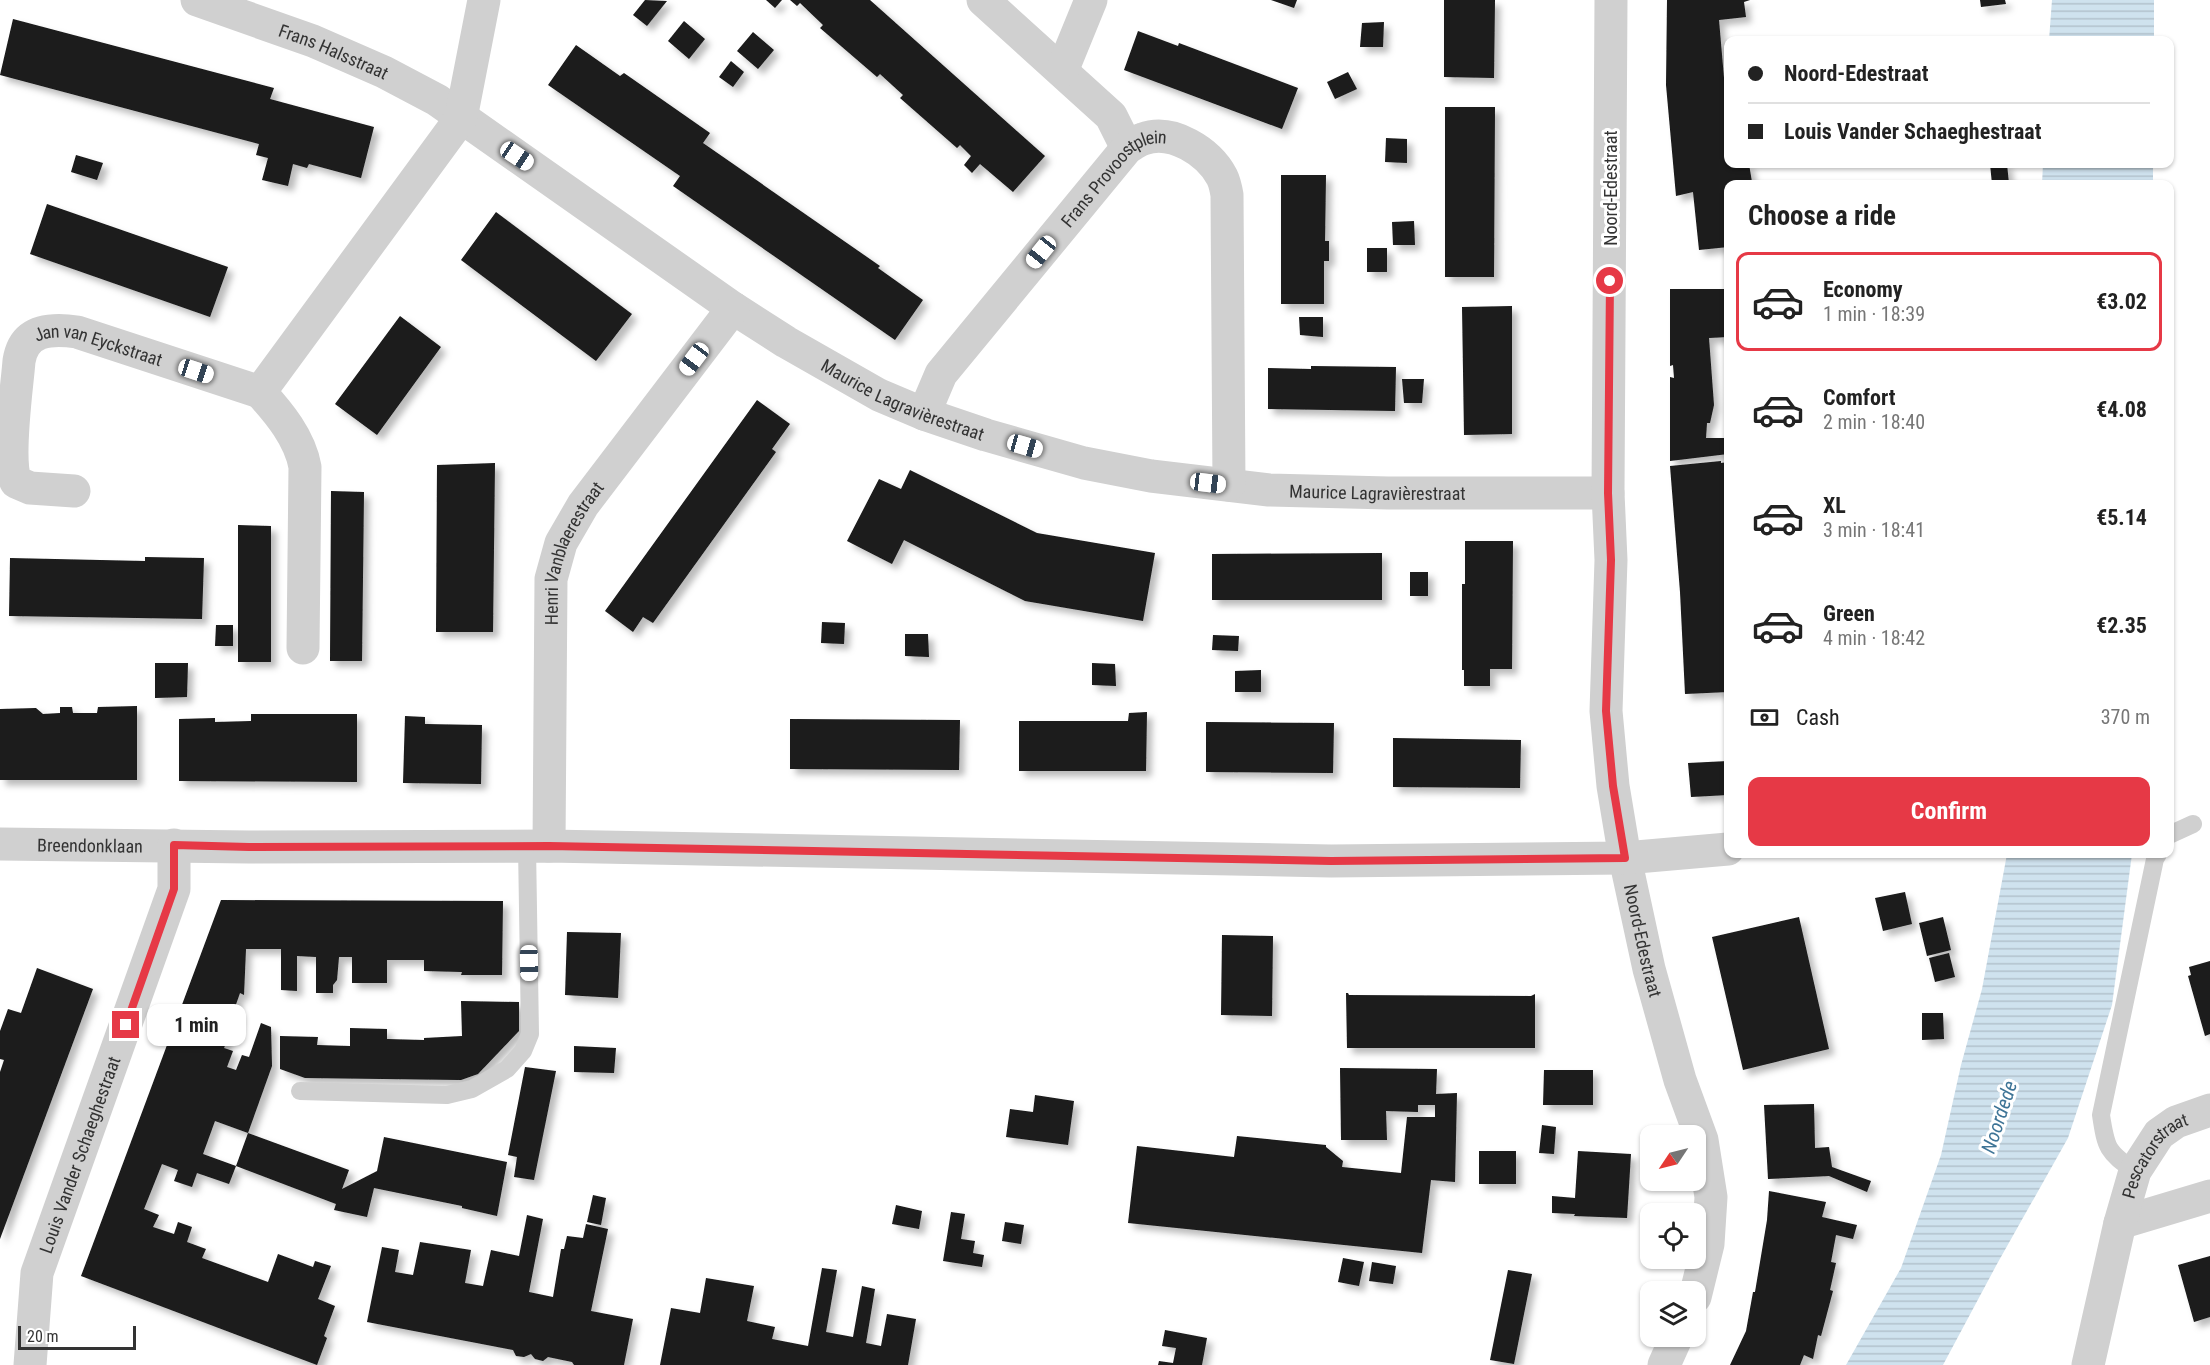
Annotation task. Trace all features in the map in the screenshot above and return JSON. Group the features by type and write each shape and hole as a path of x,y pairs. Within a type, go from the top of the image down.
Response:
{"street":[{"name":"Frans Halsstraat","path":"197,0 313,41 384,72 438,99 462,118"},
{"path":"260,392 462,118 484,0"},
{"path":"983,0 1111,116 1126,148"},
{"path":"1062,71 1091,0"},
{"name":"Noord-Edestraat","path":"1611,0 1608,493 1611,560 1606,711 1613,786 1625,858 1649,969 1680,1080 1702,1140 1711,1197 1708,1244 1699,1281"},
{"name":"Maurice Lagravièrestraat","path":"462,118 733,308 786,342 879,396 986,435 1084,463 1151,476 1269,490 1388,493 1608,493"},
{"name":"Frans Provoostplein","path":"924,414 941,374 1126,148 1144,138 1176,139 1196,149 1216,168 1224,180 1227,195 1229,485"},
{"name":"Henri Vanblaerestraat","path":"538,846 551,579 561,543 583,505 733,308"},
{"name":"Jan van Eyckstraat","path":"74,491 30,488 16,482 13,476 12,453 20,352 33,336 53,331 77,332 260,392 279,412 298,447 305,467 303,648"},
{"name":"Breendonklaan","path":"0,844 249,847 538,846 1331,861 1625,858 1724,849"},
{"name":"Louis Vander Schaeghestraat","path":"30,1365 37,1273 174,889 174,845"},
{"name":"Pescatorstraat","path":"2088,1365 2120,1223 2135,1171 2159,1134 2176,1122 2210,1110"},
{"name":"Pescatorstraat","path":"2120,1223 2210,1196"},
{"path":"1664,1365 1672,1347"}],"lane":[{"path":"2174,834 2193,824"},
{"path":"300,1091 447,1095 472,1089 507,1069 523,1051 530,1034 538,846"},
{"path":"2135,1171 2120,1161 2106,1144 2101,1115 2156,858"}],"water":[{"path":"2052,0 2154,0 2154,36 2049,36"},
{"path":"2043,168 2153,168 2153,180 2042,180"},
{"name":"Noordede","path":"2006,858 2131,858 2112,1005 2068,1138 1943,1365 1846,1365 1901,1268 1941,1155 1961,1065 1982,989"}],"building":[{"path":"645,0 667,1 647,26 633,15"},
{"path":"766,0 782,0 775,8"},
{"path":"790,0 870,0 1045,156 1013,192 980,164 972,173 964,165 971,156 960,145 957,148 900,98 903,95 880,74 877,77 820,28 823,25 800,3 797,6"},
{"path":"1271,0 1297,0 1294,8"},
{"path":"1444,0 1495,0 1494,78 1444,77"},
{"path":"1667,0 1750,0 1744,2 1746,17 1719,20 1724,78 1724,168 1750,168 1752,180 1724,180 1724,247 1699,250 1693,192 1676,196 1666,85"},
{"path":"1980,0 2005,0 2006,4 1981,7"},
{"path":"13,19 274,88 270,99 374,127 361,178 309,164 307,168 293,164 288,186 262,180 268,158 256,155 259,144 0,75"},
{"path":"684,21 705,39 689,59 668,41"},
{"path":"1384,22 1383,47 1360,47 1362,23"},
{"path":"1138,31 1178,46 1179,43 1298,88 1282,129 1124,70"},
{"path":"753,32 774,50 758,69 737,51"},
{"path":"576,45 620,76 624,73 710,133 703,143 880,266 878,268 923,300 895,340 673,186 680,176 548,85"},
{"path":"731,61 744,72 733,87 719,77"},
{"path":"1348,72 1357,89 1335,99 1327,82"},
{"path":"1445,107 1495,107 1494,277 1445,277"},
{"path":"1386,138 1407,139 1407,163 1385,162"},
{"path":"76,155 103,163 97,180 71,172"},
{"path":"1990,168 2007,168 2009,180 1992,180"},
{"path":"1281,175 1326,175 1325,241 1329,241 1329,261 1324,261 1324,304 1281,304"},
{"path":"47,204 228,267 210,317 30,254"},
{"path":"496,212 632,314 596,361 461,260"},
{"path":"1414,221 1415,245 1393,245 1392,222"},
{"path":"1367,248 1387,248 1387,272 1367,272"},
{"path":"1670,289 1724,289 1724,337 1709,338 1714,405 1710,423 1707,423 1706,438 1724,438 1724,454 1670,461 1670,377 1674,378 1673,365 1670,366"},
{"path":"1512,306 1512,434 1464,435 1462,307"},
{"path":"400,316 441,347 377,435 335,404"},
{"path":"1299,317 1323,317 1323,337 1300,335"},
{"path":"1311,366 1396,367 1395,411 1268,409 1268,368 1311,369"},
{"path":"1402,379 1424,379 1422,403 1404,403"},
{"path":"757,400 790,424 772,449 776,452 653,623 643,617 633,632 605,611"},
{"path":"495,463 493,632 436,632 437,465"},
{"path":"1724,463 1724,692 1685,694 1670,466"},
{"path":"910,470 1037,533 1155,553 1143,621 1025,601 904,540 892,564 847,541 879,479 901,489"},
{"path":"331,491 364,492 362,661 330,661"},
{"path":"238,525 271,526 271,662 238,662"},
{"path":"1465,541 1513,541 1512,669 1490,669 1490,686 1464,686 1462,584 1465,584"},
{"path":"1382,553 1382,600 1212,600 1212,554"},
{"path":"145,557 204,558 202,619 9,616 10,558 145,561"},
{"path":"1410,572 1428,572 1428,596 1410,596"},
{"path":"822,622 845,623 844,644 821,643"},
{"path":"216,625 233,625 233,646 215,646"},
{"path":"905,634 928,634 929,657 905,656"},
{"path":"1213,635 1239,636 1238,651 1212,650"},
{"path":"155,663 188,663 187,697 155,698"},
{"path":"1092,663 1115,664 1116,686 1092,685"},
{"path":"1261,670 1261,692 1235,692 1235,671"},
{"path":"137,706 137,780 0,780 0,709 36,708 43,714 60,713 60,707 72,707 73,713 97,713 98,707"},
{"path":"1147,712 1146,771 1019,771 1019,721 1128,721 1129,713"},
{"path":"251,714 357,714 357,782 179,781 179,719 215,718 215,722 251,721"},
{"path":"405,716 425,717 425,724 482,725 481,784 403,783"},
{"path":"790,719 960,720 959,770 790,769"},
{"path":"1206,722 1334,723 1333,773 1206,772"},
{"path":"1393,738 1521,740 1520,788 1393,787"},
{"path":"1724,761 1724,795 1691,797 1688,763"},
{"path":"1905,892 1912,924 1883,931 1875,898"},
{"path":"221,900 503,901 502,975 461,975 462,972 424,971 424,960 387,960 387,983 352,983 352,957 339,957 337,980 333,985 333,993 316,993 316,957 297,956 297,991 281,990 281,949 246,949 244,995 240,993 233,1013 238,1015 224,1048 233,1051 227,1067 236,1070 242,1055 249,1057 261,1023 271,1027 272,1066 248,1133 215,1121 203,1154 236,1166 229,1184 197,1173 192,1187 174,1181 178,1170 162,1164 144,1209 159,1215 153,1227 174,1234 178,1222 192,1227 187,1242 206,1249 202,1258 268,1282 278,1254 313,1267 315,1261 331,1266 318,1299 335,1306 317,1365 81,1276"},
{"path":"1799,917 1829,1049 1743,1070 1712,937"},
{"path":"1943,917 1951,950 1927,956 1919,923"},
{"path":"567,932 621,933 618,998 565,995"},
{"path":"1222,935 1273,936 1272,1016 1221,1015"},
{"path":"1949,953 1955,977 1935,982 1929,958"},
{"path":"2210,961 2210,1034 2205,1036 2188,976 2191,975 2189,967"},
{"path":"37,968 93,989 0,1239 0,1072 4,1060 0,1059 0,1031 8,1009 21,1013"},
{"path":"1346,993 1349,995 1531,996 1535,994 1535,1048 1347,1048"},
{"path":"461,1001 519,1002 519,1031 478,1074 461,1080 305,1078 280,1069 280,1036 318,1037 317,1045 350,1046 350,1028 387,1029 387,1039 424,1040 424,1038 462,1036"},
{"path":"1922,1013 1943,1013 1944,1039 1922,1040"},
{"path":"574,1046 616,1048 614,1073 574,1072"},
{"path":"525,1067 556,1071 534,1180 514,1177 517,1157 508,1155"},
{"path":"1340,1068 1437,1069 1436,1094 1457,1093 1455,1182 1431,1180 1422,1253 1128,1223 1137,1146 1234,1157 1237,1136 1326,1145 1343,1161 1342,1167 1401,1173 1407,1117 1435,1117 1435,1105 1418,1105 1418,1112 1386,1111 1387,1140 1341,1140"},
{"path":"1544,1070 1593,1070 1593,1105 1543,1105"},
{"path":"1035,1095 1074,1101 1068,1145 1006,1137 1010,1109 1033,1112"},
{"path":"1814,1104 1815,1148 1829,1147 1832,1167 1871,1181 1867,1192 1829,1176 1768,1179 1764,1105"},
{"path":"1542,1125 1556,1127 1554,1154 1539,1153"},
{"path":"248,1133 349,1170 342,1189 377,1171 384,1137 507,1162 497,1216 462,1208 462,1206 374,1188 367,1217 334,1210 336,1204 236,1166"},
{"path":"1479,1151 1516,1151 1516,1184 1479,1184"},
{"path":"1578,1151 1631,1154 1627,1218 1552,1213 1552,1196 1575,1198"},
{"path":"1769,1191 1826,1202 1822,1217 1857,1225 1853,1239 1836,1235 1831,1262 1836,1263 1830,1290 1833,1291 1821,1336 1818,1335 1813,1359 1804,1355 1800,1365 1730,1365 1746,1331 1753,1292 1755,1292 1767,1220"},
{"path":"593,1195 606,1198 601,1225 587,1222"},
{"path":"896,1205 922,1211 919,1229 892,1224"},
{"path":"951,1212 965,1214 961,1239 975,1241 973,1253 984,1255 982,1267 943,1261"},
{"path":"527,1215 543,1219 529,1292 553,1297 561,1249 564,1249 567,1236 583,1238 586,1224 608,1229 591,1311 633,1319 624,1365 574,1365 572,1362 548,1357 543,1361 535,1359 531,1354 524,1357 516,1356 513,1350 367,1322 382,1247 399,1250 395,1272 413,1275 420,1242 471,1250 465,1283 483,1286 491,1250 519,1256"},
{"path":"1005,1222 1024,1225 1021,1244 1002,1241"},
{"path":"2210,1256 2210,1317 2194,1322 2178,1265"},
{"path":"1343,1258 1364,1262 1359,1286 1338,1282"},
{"path":"1372,1262 1396,1266 1393,1284 1369,1281"},
{"path":"822,1268 837,1270 826,1332 853,1337 862,1286 875,1289 866,1343 881,1346 887,1314 916,1319 908,1365 660,1365 671,1308 700,1313 706,1278 754,1286 747,1321 775,1327 772,1339 808,1346"},
{"path":"1508,1270 1532,1274 1514,1364 1490,1360"},
{"path":"1165,1330 1207,1338 1202,1365 1158,1365 1159,1361 1173,1363 1176,1348 1162,1346"}],"route":[{"path":"126,1025 174,889 174,845 549,846 1331,861 1625,858 1613,786 1606,711 1611,560 1608,493 1610,281"}]}
